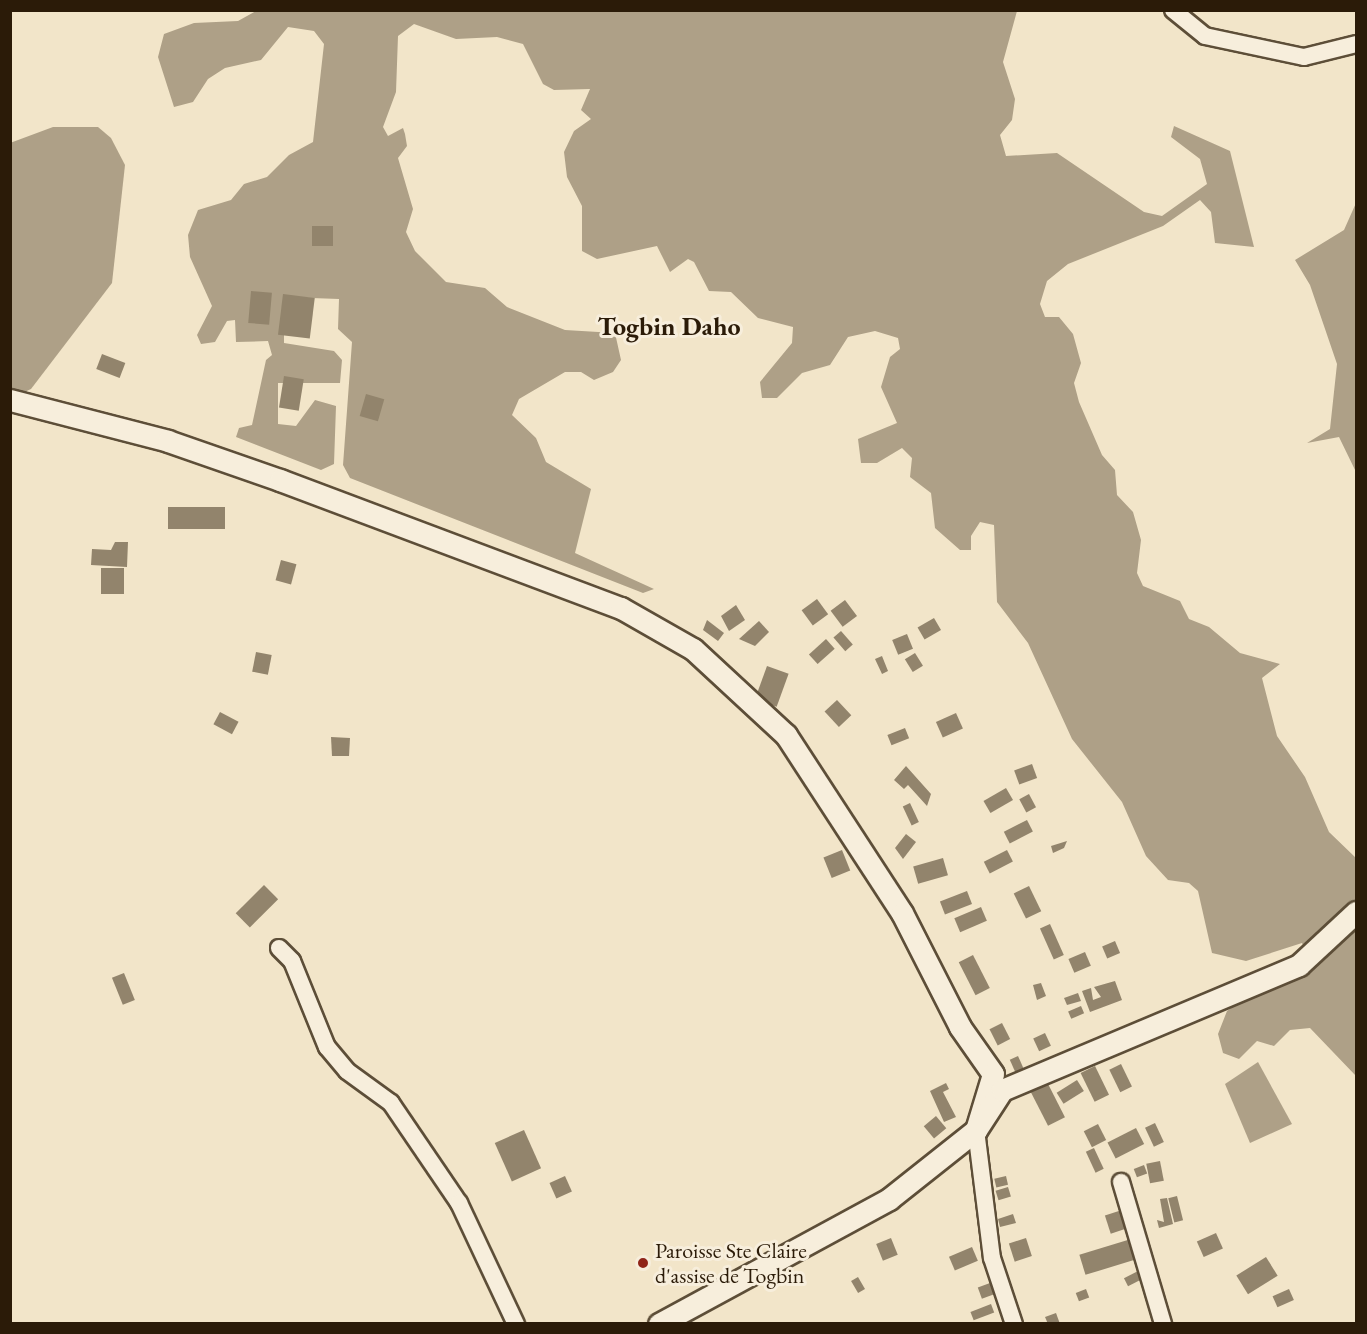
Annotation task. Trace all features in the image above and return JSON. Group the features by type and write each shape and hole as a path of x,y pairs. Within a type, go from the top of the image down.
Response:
{"street":[{"path":"1173,10 1205,36 1304,57 1356,44"},
{"path":"10,400 168,441 290,483 621,608 693,649 786,735 896,903 960,1027 993,1074 976,1130 992,1258 1014,1323"},
{"path":"659,1323 865,1216 976,1130 1002,1090 1299,965 1351,915"},
{"path":"279,948 292,961 327,1047 347,1071 391,1103 459,1203 516,1323"},
{"path":"1121,1182 1163,1323"}],"shaded area":[{"path":"256,11 1017,11 1003,62 1015,99 1012,120 1000,135 1006,156 1057,153 1144,212 1162,216 1207,184 1200,159 1171,137 1174,126 1230,151 1254,247 1215,243 1211,212 1200,200 1163,226 1068,264 1047,281 1040,304 1045,317 1059,317 1073,334 1081,363 1074,383 1079,402 1102,455 1115,470 1117,495 1133,512 1141,540 1137,573 1143,586 1180,601 1189,619 1209,627 1240,653 1280,664 1262,678 1277,736 1305,777 1329,832 1356,858 1356,899 1341,915 1356,919 1356,1076 1310,1028 1290,1030 1274,1046 1257,1041 1239,1059 1223,1053 1218,1034 1227,1011 1307,954 1302,943 1246,961 1212,953 1198,891 1189,883 1168,880 1146,856 1122,802 1072,739 1028,643 997,602 994,525 980,522 971,536 971,550 960,550 935,528 931,493 910,477 912,458 902,448 877,463 861,463 858,439 897,423 881,387 890,357 900,349 898,338 875,331 848,337 830,365 802,373 777,398 762,398 760,382 792,343 793,327 758,318 731,292 709,291 694,262 688,259 670,272 657,246 597,259 582,251 582,206 567,177 564,152 574,131 591,119 581,110 590,89 554,90 543,84 523,44 497,37 456,39 414,24 398,36 396,92 383,127 388,136 403,128 405,134 407,146 398,158 413,209 406,232 415,251 446,282 485,288 507,307 565,330 615,333 621,360 613,372 594,380 581,372 565,372 519,399 512,415 536,438 546,462 591,489 575,553 654,589 643,593 350,478 343,465 352,342 338,329 339,299 284,297 284,343 334,351 342,360 340,383 278,383 278,424 296,426 315,400 336,406 334,464 321,470 236,437 239,428 252,425 266,360 272,355 268,341 236,342 235,320 227,321 215,342 201,344 197,335 212,306 190,257 188,235 198,210 231,200 244,184 267,177 289,155 313,142 324,44 314,31 288,27 261,60 225,68 208,79 193,102 174,107 158,57 164,34 194,23 238,21"},
{"path":"53,127 98,127 111,138 125,165 112,283 31,389 18,395 10,393 10,143"},
{"path":"1356,203 1356,472 1339,437 1307,443 1330,429 1337,364 1310,285 1295,260 1344,230"},
{"path":"1258,1062 1292,1124 1250,1143 1225,1084"}],"building":[{"path":"312,226 333,226 333,246 312,246"},
{"path":"251,291 272,293 269,325 248,323"},
{"path":"283,294 315,298 310,339 278,335"},
{"path":"102,354 125,363 120,378 96,369"},
{"path":"284,376 304,379 299,411 279,408"},
{"path":"366,394 384,399 378,421 360,416"},
{"path":"168,507 225,507 225,529 168,529"},
{"path":"115,542 128,542 127,567 91,565 92,549 111,550"},
{"path":"281,560 296,564 291,584 276,580"},
{"path":"101,568 124,568 124,594 101,594"},
{"path":"817,599 828,614 813,626 802,610"},
{"path":"845,600 857,616 843,627 831,611"},
{"path":"736,605 745,620 729,631 721,616"},
{"path":"934,618 941,630 925,640 918,628"},
{"path":"707,620 724,633 718,641 703,630"},
{"path":"759,621 769,632 755,646 739,639"},
{"path":"841,631 853,645 845,651 833,638"},
{"path":"907,634 913,649 898,655 892,640"},
{"path":"826,639 835,649 818,664 809,654"},
{"path":"256,652 272,655 268,675 252,672"},
{"path":"915,653 923,666 913,672 905,659"},
{"path":"882,656 888,671 882,674 875,659"},
{"path":"767,666 789,674 777,707 755,699"},
{"path":"837,700 851,715 839,727 825,712"},
{"path":"220,712 239,722 232,734 213,724"},
{"path":"956,713 963,729 943,737 936,722"},
{"path":"905,728 909,738 892,745 887,735"},
{"path":"331,737 350,738 349,756 332,756"},
{"path":"1032,764 1037,778 1019,785 1014,770"},
{"path":"906,766 931,794 927,806 908,785 904,789 894,780"},
{"path":"1006,788 1013,800 990,813 983,801"},
{"path":"1029,794 1036,807 1026,812 1019,799"},
{"path":"910,803 919,822 912,825 903,806"},
{"path":"1027,820 1033,832 1010,843 1004,832"},
{"path":"906,834 916,842 903,859 895,848"},
{"path":"1067,841 1064,848 1053,853 1051,846"},
{"path":"842,850 850,870 832,878 823,857"},
{"path":"1007,850 1013,862 990,873 984,862"},
{"path":"943,858 948,875 918,884 913,867"},
{"path":"264,885 278,899 250,927 236,913"},
{"path":"1029,886 1041,911 1026,919 1014,893"},
{"path":"967,891 972,904 945,914 940,901"},
{"path":"981,907 987,921 960,932 954,918"},
{"path":"1050,924 1064,955 1054,960 1040,928"},
{"path":"1115,941 1120,953 1107,958 1102,946"},
{"path":"1085,952 1091,966 1074,973 1068,959"},
{"path":"973,955 990,988 976,995 959,962"},
{"path":"124,973 135,1000 123,1005 112,978"},
{"path":"1115,981 1122,1000 1090,1012 1082,991 1091,988 1093,1000 1101,997 1094,987"},
{"path":"1041,983 1046,996 1037,1000 1033,985"},
{"path":"1078,993 1081,1001 1067,1005 1064,998"},
{"path":"1081,1006 1084,1013 1071,1019 1068,1011"},
{"path":"1002,1023 1010,1039 998,1045 990,1029"},
{"path":"1045,1033 1051,1046 1039,1051 1033,1038"},
{"path":"1018,1056 1025,1072 1017,1075 1010,1060"},
{"path":"1121,1064 1132,1086 1120,1092 1109,1070"},
{"path":"1095,1066 1109,1095 1095,1102 1081,1073"},
{"path":"1045,1078 1065,1117 1048,1126 1028,1087"},
{"path":"1077,1080 1084,1091 1064,1104 1057,1093"},
{"path":"946,1083 949,1089 943,1092 956,1117 944,1122 930,1091"},
{"path":"936,1116 946,1128 934,1139 924,1126"},
{"path":"1155,1123 1164,1142 1154,1147 1145,1128"},
{"path":"1098,1124 1106,1140 1092,1147 1084,1131"},
{"path":"1136,1128 1144,1144 1116,1159 1107,1143"},
{"path":"524,1130 541,1168 512,1181 495,1143"},
{"path":"1094,1148 1104,1169 1096,1173 1086,1152"},
{"path":"1160,1161 1164,1181 1150,1183 1146,1164"},
{"path":"1144,1165 1147,1173 1137,1177 1134,1169"},
{"path":"565,1176 572,1192 556,1198 549,1183"},
{"path":"1006,1176 1008,1185 996,1187 994,1179"},
{"path":"1008,1187 1011,1197 998,1200 996,1191"},
{"path":"1177,1196 1183,1220 1174,1222 1168,1198"},
{"path":"1167,1198 1173,1224 1159,1228 1157,1220 1164,1222 1160,1199"},
{"path":"1122,1210 1128,1228 1111,1234 1105,1216"},
{"path":"1013,1214 1016,1223 1000,1227 998,1219"},
{"path":"1216,1233 1223,1249 1204,1257 1197,1242"},
{"path":"891,1238 898,1255 883,1261 876,1244"},
{"path":"1026,1238 1032,1256 1015,1262 1009,1244"},
{"path":"1131,1239 1137,1259 1085,1275 1079,1255"},
{"path":"972,1247 978,1261 955,1271 949,1257"},
{"path":"1266,1257 1278,1276 1248,1294 1236,1276"},
{"path":"1140,1270 1144,1278 1128,1286 1124,1278"},
{"path":"858,1277 865,1289 858,1293 851,1281"},
{"path":"990,1283 994,1294 982,1299 978,1287"},
{"path":"1086,1289 1089,1297 1079,1301 1076,1293"},
{"path":"1289,1289 1294,1300 1277,1307 1273,1296"},
{"path":"991,1304 994,1312 974,1320 970,1312"},
{"path":"1056,1313 1060,1324 1048,1324 1045,1317"}],"place":[{"name":"Paroisse Ste Claire d'assise de Togbin","path":"643,1263"}],"district":[{"name":"Togbin Daho","path":"669,327"}]}
